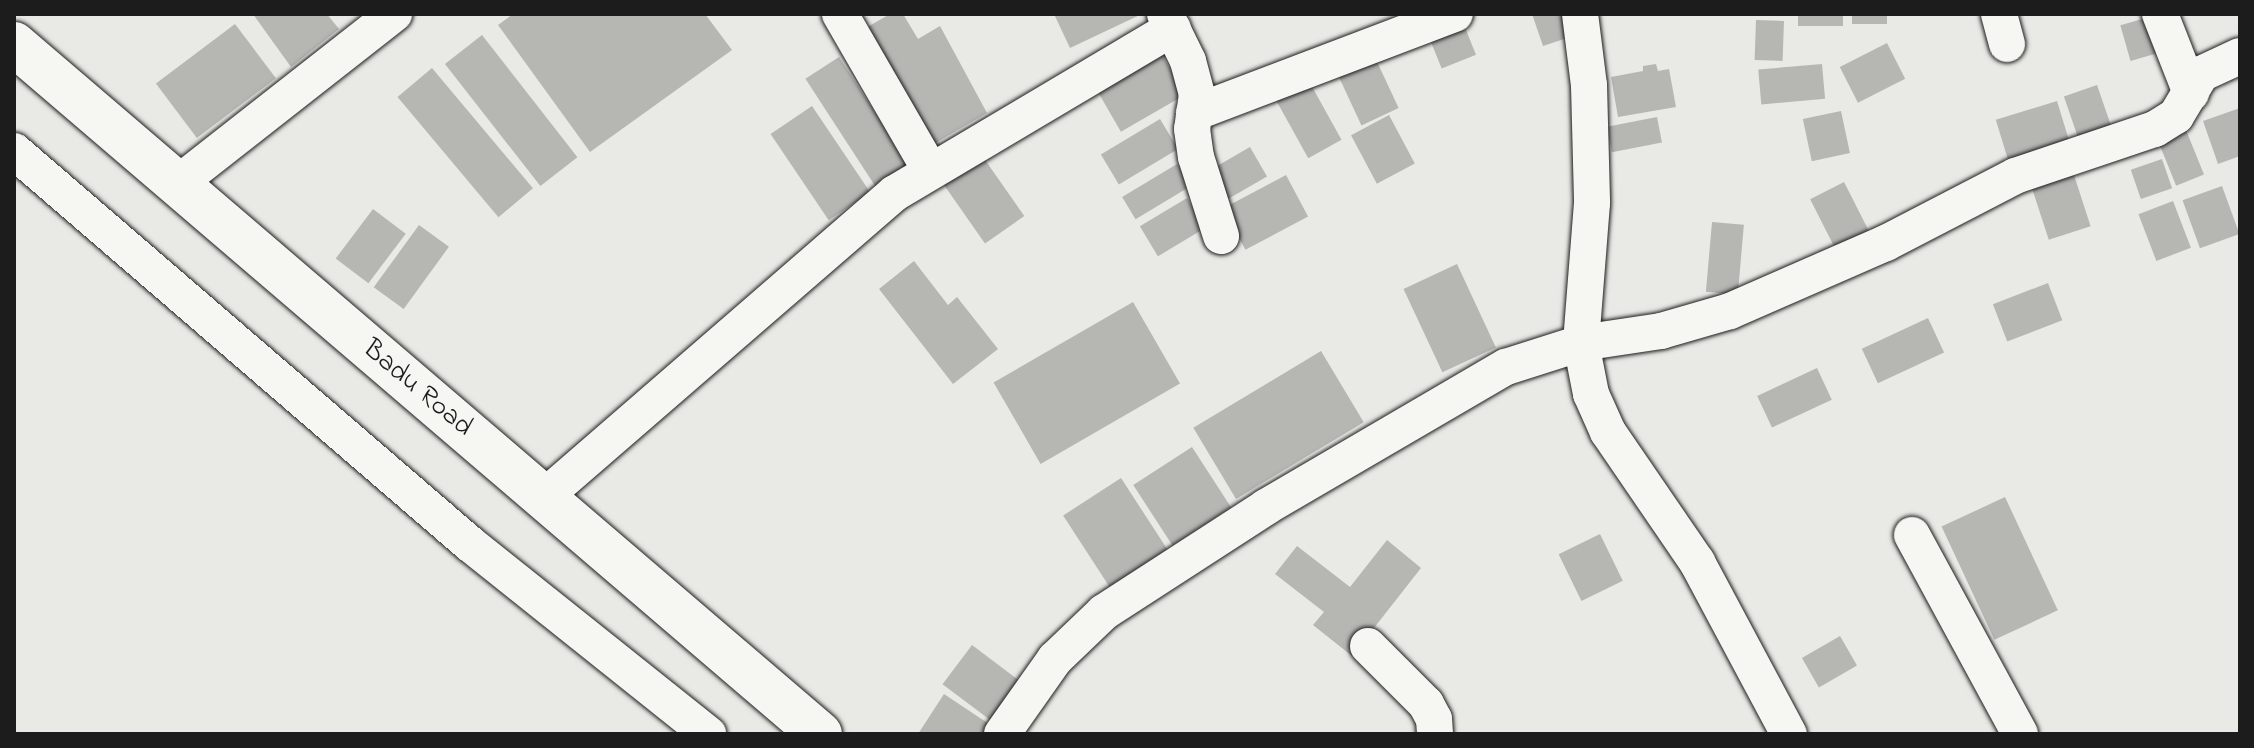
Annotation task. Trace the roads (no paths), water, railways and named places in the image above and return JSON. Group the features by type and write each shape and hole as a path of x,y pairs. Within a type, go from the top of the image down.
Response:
{"main road":[{"name":"Badu Road","path":"14,44 820,734"}],"street":[{"path":"177,184 394,14"},
{"path":"840,14 930,170"},
{"path":"1194,113 1455,14"},
{"path":"1580,14 1589,85 1592,203 1581,343 1591,394 1608,432 1697,562 1789,734"},
{"path":"2160,14 2191,93"},
{"path":"544,497 895,193 1169,21 1188,61 1197,94 1194,113 1196,157 1221,236"},
{"path":"1002,734 1055,659 1104,612 1159,574 1506,367 1581,343 1661,331 1730,311 1886,243 2015,176 2144,134 2176,116 2201,74 2240,56"},
{"path":"14,151 470,544 708,734"},
{"path":"1912,535 2020,734"},
{"path":"1368,646 1426,704 1434,719 1435,734"}]}
